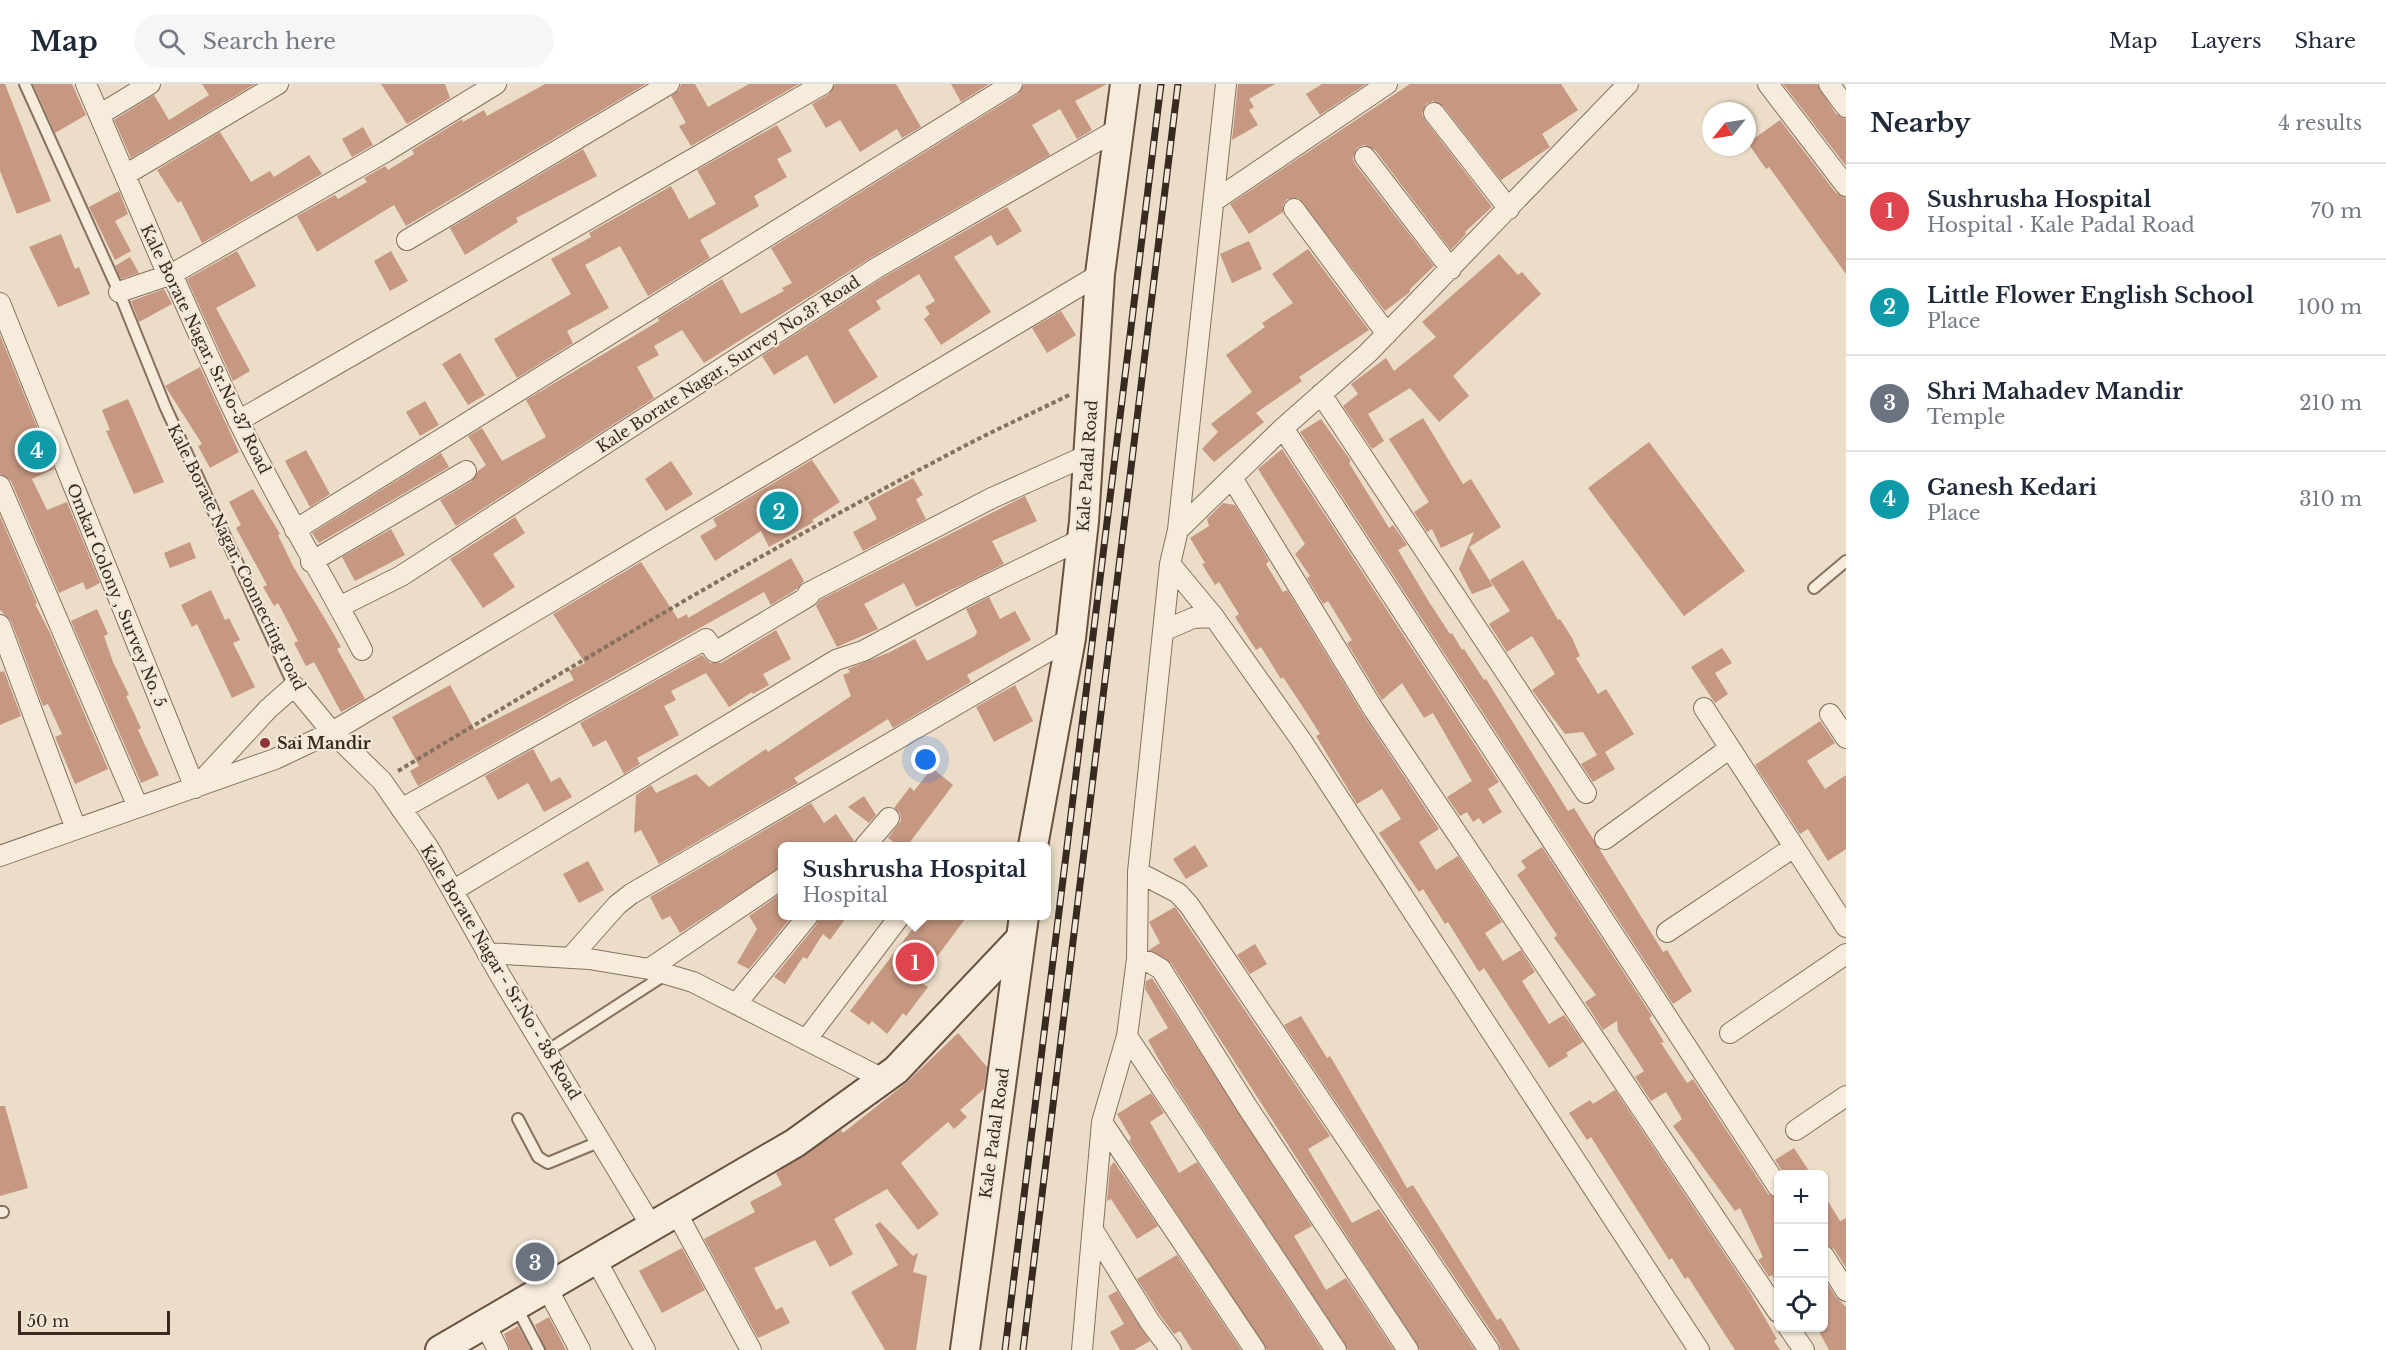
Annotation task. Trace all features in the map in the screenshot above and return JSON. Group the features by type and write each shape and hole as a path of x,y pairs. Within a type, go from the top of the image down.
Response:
{"street":[{"name":"Kale Borate Nagar, Sr.No-37 Road","path":"86,84 165,271 172,274 238,421 311,562 362,650"},
{"path":"99,115 150,84"},
{"path":"125,175 278,84"},
{"path":"119,292 172,274 385,152 496,84"},
{"path":"407,240 669,84"},
{"path":"238,421 824,84"},
{"path":"295,530 1012,84"},
{"name":"Kale Padal Road","path":"1034,842 1071,638 1082,539 1100,274 1125,84"},
{"path":"1082,1350 1102,1122 1127,1036 1137,959 1138,872 1170,564 1178,530 1226,84"},
{"path":"1214,201 1388,84"},
{"path":"1178,530 1283,428 1387,334 1628,84"},
{"path":"1768,84 1846,186"},
{"path":"1829,84 1846,107"},
{"path":"1434,113 1509,209"},
{"name":"Kale Borate Nagar, Survey No.3? Road","path":"339,607 401,576 878,267 1120,128"},
{"path":"1365,157 1451,268"},
{"path":"1294,209 1387,334"},
{"path":"0,856 275,759 332,732 1100,274"},
{"name":"Omkar Colony , Survey No. 5","path":"0,303 195,788"},
{"path":"1321,394 1586,793"},
{"path":"1283,428 1774,1179"},
{"path":"401,809 706,639 715,652 818,588 992,498 1088,455"},
{"path":"311,562 466,471"},
{"path":"1232,478 1374,710 1774,1305"},
{"path":"0,486 138,807"},
{"path":"454,890 836,660 863,651 971,593 1082,539"},
{"path":"1170,564 1214,617 1301,740 1699,1350"},
{"path":"1163,632 1193,618 1214,617"},
{"path":"0,625 76,829"},
{"path":"570,958 617,905 631,894 1071,638"},
{"path":"195,788 268,709 294,686"},
{"name":"Kale Borate Nagar, Connecting road","path":"294,686 332,732"},
{"path":"1704,708 1846,927"},
{"path":"1830,714 1846,738"},
{"name":"Kale Borate Nagar - Sr.No - 38 Road","path":"332,732 382,781 454,890 487,953 652,1227"},
{"path":"1605,839 1730,748"},
{"path":"868,842 888,818"},
{"path":"1666,932 1794,847"},
{"path":"1138,872 1178,893 1189,905 1489,1350"},
{"path":"658,972 778,882"},
{"path":"736,1004 804,920"},
{"path":"806,1040 896,920"},
{"path":"440,1350 795,1143 896,1070 1022,927"},
{"name":"Kale Padal Road","path":"965,1350 1022,927"},
{"path":"487,953 570,958 658,972 693,982 883,1079"},
{"path":"1730,1033 1846,954"},
{"path":"1137,959 1149,962 1161,969 1246,1105 1408,1350"},
{"path":"1127,1036 1336,1350"},
{"path":"1796,1130 1846,1096"},
{"path":"1102,1122 1255,1350"},
{"path":"676,1212 751,1350"},
{"path":"1093,1230 1150,1322 1171,1350"},
{"path":"596,1260 638,1348"},
{"path":"1828,1262 1846,1291"},
{"path":"547,1288 580,1350"},
{"path":"485,1324 498,1350"},
{"path":"1792,1332 1804,1350"}],"lane":[{"name":"Kale Borate Nagar, Connecting road","path":"26,84 119,292 165,406 294,686"},
{"path":"1814,588 1846,561"},
{"path":"547,1051 658,972"},
{"path":"518,1119 538,1157 548,1163 601,1141"},
{"path":"515,1306 539,1350"}],"path":[{"path":"382,781 647,622 827,520 956,450 1092,384"}],"building":[{"path":"0,84 5,84 51,201 17,214 0,171"},
{"path":"33,84 72,84 86,115 55,133"},
{"path":"202,84 255,84 131,158 114,120 154,95 169,120 209,95"},
{"path":"381,84 445,84 450,98 407,124"},
{"path":"545,84 646,84 406,226 394,205 317,252 297,216 335,195 338,199 367,182 364,178 385,166 388,170 414,154 412,150 462,119 463,122 484,110 487,116"},
{"path":"681,84 695,84 708,107 749,84 799,84 691,146 679,126 686,123 671,96 679,90"},
{"path":"835,84 896,84 921,127 902,138 897,129 860,152 840,120 826,128 812,104 829,94"},
{"path":"951,84 989,84 961,102"},
{"path":"1024,84 1107,84 1075,101 1092,130 1077,139 1060,109 1032,125 1050,155 872,257 704,363 682,330 654,346 659,355 637,367 654,398 456,526 440,500 472,481 478,471 486,465 468,436 482,428 502,461 546,437 526,400 659,321 658,318 722,279 741,314 784,291 782,288 792,283 771,248 1018,94"},
{"path":"1238,84 1275,84 1249,99 1254,107 1249,110 1258,125 1232,140"},
{"path":"1322,84 1366,84 1320,115 1306,94"},
{"path":"1410,84 1561,84 1578,110 1542,134 1550,147 1501,180 1443,106 1433,101 1426,104 1422,114 1425,120 1492,207 1465,232 1466,234 1451,250 1375,150 1364,145 1357,148 1353,158 1355,164 1434,266 1410,289 1410,292 1385,311 1299,198 1287,199 1283,205 1283,212 1249,234 1230,204"},
{"path":"1783,84 1817,84 1836,114 1846,119 1846,166"},
{"path":"1780,120 1836,193 1846,198 1846,274 1769,167 1766,169 1756,155 1756,137"},
{"path":"777,125 792,151 777,159 787,177 754,196 759,206 700,240 710,258 648,296 620,246 585,265 609,308 567,331 573,343 517,378 494,339 571,294 551,259 591,237 589,233 671,186 689,219 716,204 697,170"},
{"path":"363,127 373,145 352,157 342,139"},
{"path":"220,132 251,182 270,171 274,177 309,155 322,174 202,243 181,201 178,203 157,170"},
{"path":"583,149 597,176 516,218 518,222 465,255 450,228"},
{"path":"119,191 128,214 115,221 131,251 115,260 89,207"},
{"path":"1007,207 1022,231 997,246 991,235 954,257 991,312 941,345 924,319 930,314 925,307 935,301 919,274 876,301 881,309 848,330 878,377 834,404 807,355 774,375 762,356 884,277"},
{"path":"61,234 75,269 79,267 90,294 58,307 29,247"},
{"path":"1249,241 1262,269 1232,283 1220,254"},
{"path":"1308,249 1369,330 1299,377 1302,381 1256,413 1264,422 1214,462 1202,449 1218,432 1211,424 1252,392 1226,355 1265,327 1262,323 1293,303 1272,274"},
{"path":"237,251 256,286 216,308 250,371 233,381 187,279"},
{"path":"391,251 408,281 390,291 374,261"},
{"path":"1499,254 1518,275 1522,272 1541,294 1453,376 1469,396 1439,422 1410,388 1368,414 1384,441 1372,449 1343,406 1358,394 1351,384 1386,358 1394,371 1436,337 1422,322"},
{"path":"130,257 139,273 121,279 115,266"},
{"path":"164,289 172,304 139,322 131,301"},
{"path":"1061,311 1076,335 1047,353 1032,328"},
{"path":"0,335 54,469 32,479 47,510 67,502 100,583 86,590 83,582 59,593 11,481 0,474"},
{"path":"460,353 485,395 468,405 442,364"},
{"path":"200,367 239,452 210,468 198,446 202,444 165,386"},
{"path":"128,399 164,482 134,494 106,431 110,430 102,410"},
{"path":"425,401 439,425 420,436 406,412"},
{"path":"1423,418 1463,484 1471,479 1501,527 1469,547 1493,586 1472,594 1459,569 1474,532 1441,548 1432,529 1427,532 1414,512 1429,502 1389,439"},
{"path":"1321,419 1351,461 1349,463 1389,528 1393,525 1407,545 1398,550 1429,602 1484,680 1486,679 1568,811 1574,808 1663,952 1667,950 1692,991 1673,1004 1300,432"},
{"path":"1649,442 1745,571 1684,616 1588,488"},
{"path":"1282,449 1499,782 1488,789 1502,812 1483,824 1479,818 1473,822 1467,812 1460,816 1447,797 1472,781 1433,713 1424,718 1402,683 1382,700 1347,643 1352,640 1328,601 1323,604 1307,578 1310,576 1295,554 1305,544 1258,469"},
{"path":"306,450 330,494 310,507 285,461"},
{"path":"441,453 449,467 319,543 312,533"},
{"path":"812,460 840,502 812,520 814,522 769,547 761,531 715,561 700,536 717,526 713,519"},
{"path":"671,461 693,494 666,511 645,479"},
{"path":"913,478 923,495 916,499 926,519 863,551 853,532 877,519 868,502"},
{"path":"253,489 280,534 278,535 293,566 341,647 337,649 365,699 341,712 314,662 306,666 294,643 298,641 278,603 274,606 263,587 267,585 236,528 241,525 229,502"},
{"path":"1025,496 1037,521 992,541 1004,564 916,607 904,583 864,604 878,629 837,647 816,606 820,600"},
{"path":"1223,503 1235,505 1269,561 1266,564 1283,592 1287,590 1364,716 1439,829 1419,842 1436,870 1458,856 1502,922 1485,933 1503,961 1521,950 1535,972 1522,981 1549,1024 1564,1015 1583,1042 1566,1053 1568,1056 1549,1068 1484,968 1479,972 1448,922 1445,924 1423,889 1419,892 1379,833 1401,819 1382,789 1357,804 1316,736 1320,734 1301,704 1283,677 1281,679 1261,647 1256,650 1235,617 1239,614 1219,582 1215,585 1202,564 1205,563 1190,538 1209,526 1207,519"},
{"path":"0,516 37,603 35,604 49,631 108,769 75,784 55,737 62,734 48,704 43,706 11,621 0,610"},
{"path":"515,517 525,533 493,554 515,587 483,608 450,559"},
{"path":"391,529 405,555 355,581 342,557"},
{"path":"190,542 196,558 170,568 164,553"},
{"path":"791,558 804,581 797,589 771,605 764,592 418,786 410,771 419,766 392,717 450,685 475,730 574,680 569,671 585,663 553,614 641,562 678,619 687,614 688,618"},
{"path":"1523,560 1558,620 1560,619 1572,638 1580,656 1576,658 1598,694 1606,689 1634,734 1605,752 1615,769 1593,782 1581,764 1597,755 1583,732 1565,734 1532,690 1555,674 1532,636 1507,652 1489,624 1510,611 1490,580"},
{"path":"211,590 225,620 229,618 240,640 233,643 255,687 232,698 197,624 192,627 181,605"},
{"path":"989,597 1000,619 1015,611 1031,640 967,675 971,682 893,728 888,719 794,778 798,783 659,864 641,830 634,833 636,795 651,785 656,793 696,774 709,787 766,749 768,752 851,696 843,675 850,672 848,669 915,639 927,661 975,636 977,632 966,609"},
{"path":"97,609 108,634 104,636 113,662 129,695 126,696 141,728 138,730 159,775 141,783 71,621"},
{"path":"776,630 791,659 763,674 769,685 753,694 752,692 729,707 706,673 671,691 676,700 664,706 679,735 637,758 640,764 624,774 606,740 593,747 580,723 702,655 710,663 721,663"},
{"path":"1722,648 1732,663 1715,673 1728,694 1715,703 1691,667"},
{"path":"4,671 21,716 0,725 0,672"},
{"path":"1015,685 1033,721 994,742 976,707"},
{"path":"1820,721 1835,743 1807,761 1825,789 1846,775 1846,849 1828,861 1808,829 1800,834 1755,765"},
{"path":"533,749 551,782 560,777 572,797 544,812 528,783 498,800 485,776"},
{"path":"932,768 953,785 910,842 894,842 888,838 901,821 900,813 894,808 910,787 914,791"},
{"path":"864,796 876,815 869,823 848,807"},
{"path":"811,803 824,823 836,814 854,841 778,842 778,869 680,933 670,916 662,920 650,897"},
{"path":"1195,845 1208,866 1186,879 1173,859"},
{"path":"1542,847 1652,1016 1649,1018 1664,1042 1661,1043 1687,1083 1693,1079 1768,1194 1774,1197 1774,1279 1772,1275 1769,1277 1758,1260 1763,1257 1740,1208 1735,1211 1673,1126 1682,1119 1666,1092 1651,1101 1635,1077 1644,1071 1618,1031 1617,1021 1603,1030 1585,1002 1596,995 1554,938 1557,935 1517,875 1526,868 1521,861"},
{"path":"588,861 604,890 579,903 563,874"},
{"path":"778,896 778,920 789,920 749,969 737,963 757,929 749,916"},
{"path":"1175,907 1330,1136 1308,1149 1352,1223 1379,1209 1475,1350 1420,1350 1171,963 1149,950 1160,943 1149,922"},
{"path":"818,920 844,920 830,940 823,934 807,959 803,957 785,984 774,977"},
{"path":"919,920 964,920 919,981 928,987 906,1016 903,1013 887,1034 872,1021 869,1025 850,1011"},
{"path":"1255,944 1267,964 1250,974 1237,955"},
{"path":"1152,978 1312,1226 1294,1236 1326,1290 1346,1278 1394,1350 1348,1350 1168,1076 1148,1040 1168,1028 1145,989 1146,981"},
{"path":"1301,1016 1327,1058 1330,1056 1407,1188 1413,1185 1497,1320 1501,1318 1520,1350 1501,1350 1499,1343 1284,1025"},
{"path":"958,1033 987,1067 984,1089 960,1110 967,1117 954,1129 948,1122 901,1163 939,1214 918,1230 887,1189 834,1219 853,1254 830,1267 815,1240 754,1268 776,1310 782,1307 790,1323 758,1338 704,1239 755,1212 750,1202 782,1185 776,1173 841,1130 843,1133 906,1083"},
{"path":"1615,1090 1748,1289 1777,1339 1774,1341 1780,1350 1735,1350 1688,1277 1685,1279 1672,1258 1669,1260 1591,1137 1587,1140 1569,1113 1590,1100 1593,1104"},
{"path":"1151,1093 1164,1113 1150,1122 1179,1173 1197,1162 1322,1350 1267,1350 1129,1141 1131,1138 1117,1114"},
{"path":"0,1106 5,1106 28,1188 0,1196"},
{"path":"1794,1148 1808,1170 1781,1170 1775,1160"},
{"path":"1114,1162 1158,1226 1137,1239 1111,1199 1107,1201 1110,1167"},
{"path":"1828,1202 1840,1221 1846,1218 1846,1268 1834,1249 1828,1246"},
{"path":"880,1222 913,1256 918,1253 913,1272 927,1276 916,1350 885,1350 851,1292 898,1265 875,1225"},
{"path":"682,1248 705,1290 662,1313 639,1271"},
{"path":"1177,1255 1241,1350 1192,1350 1180,1331 1174,1334 1160,1315 1137,1279"},
{"path":"1828,1284 1846,1307 1846,1350 1829,1350 1819,1332 1828,1332"},
{"path":"1117,1291 1150,1341 1134,1350 1120,1350 1110,1332 1124,1324 1108,1296"},
{"path":"549,1317 566,1350 546,1350 535,1325"},
{"path":"518,1326 531,1350 510,1350 504,1334"}],"railway":[{"path":"1005,1350 1161,84"},
{"path":"1023,1350 1178,84"}],"place":[{"name":"Ganesh Kedari","path":"37,450"},
{"name":"Little Flower English School","path":"779,511"},
{"name":"Sai Mandir","path":"265,743"},
{"name":"Sushrusha Hospital","path":"915,962"},
{"name":"Shri Mahadev Mandir","path":"535,1262"}]}
